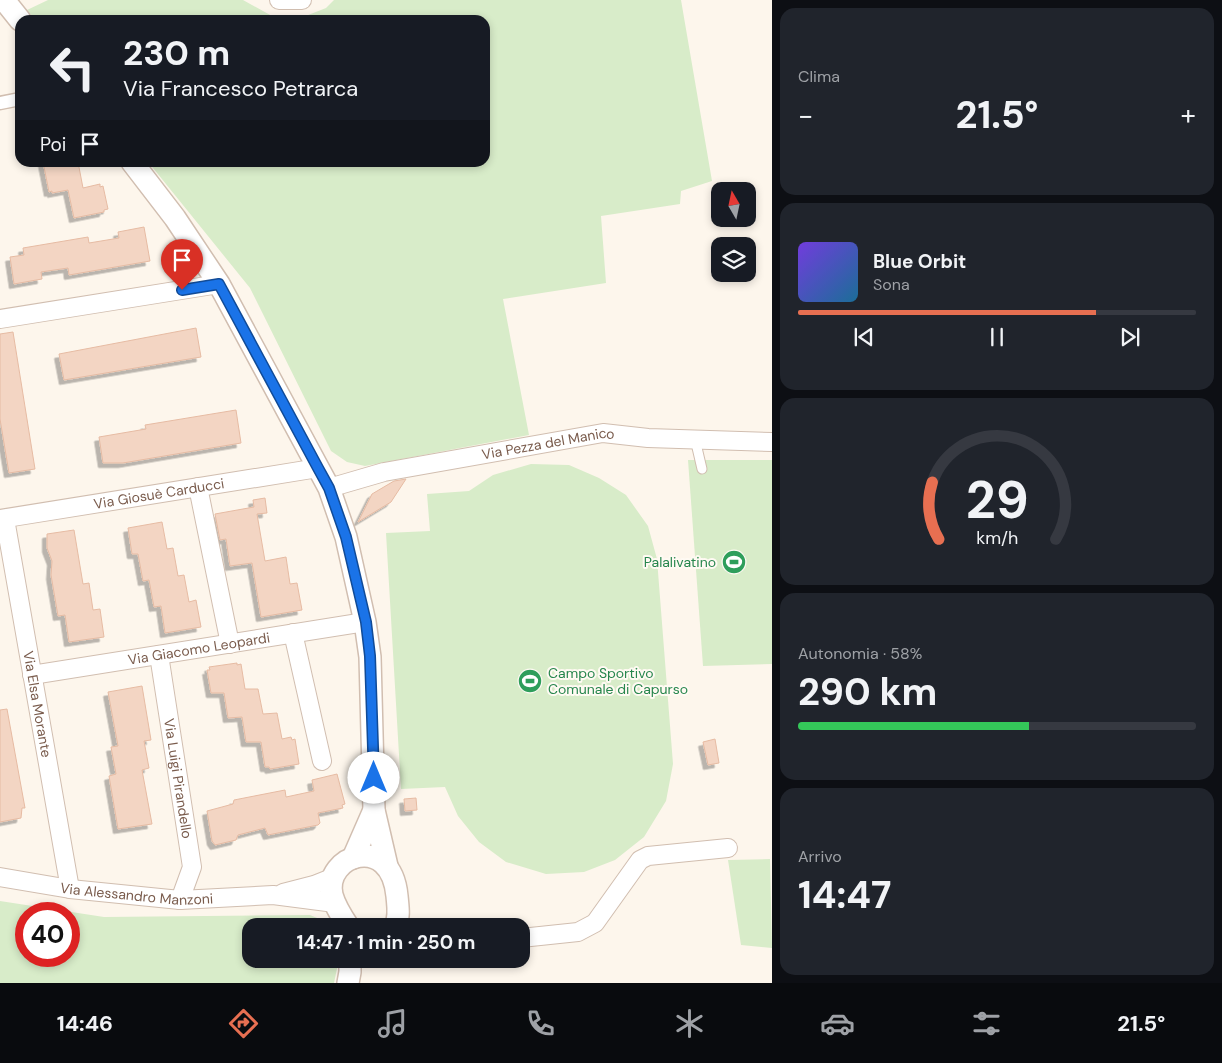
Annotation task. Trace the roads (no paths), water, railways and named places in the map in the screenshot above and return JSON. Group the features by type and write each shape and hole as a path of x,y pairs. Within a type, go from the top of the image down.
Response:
{"street":[{"path":"4,0 16,15"},
{"path":"279,0 302,0"},
{"path":"0,103 15,100"},
{"path":"136,167 175,218 219,284 329,488 346,537 366,622 370,666 374,810 387,866 396,882 397,918"},
{"path":"0,319 219,284"},
{"name":"Via Pezza del Manico","path":"329,488 384,472 604,433 772,442"},
{"name":"Via Giosuè Carducci","path":"2,519 318,468"},
{"path":"198,487 230,644"},
{"name":"Via Elsa Morante","path":"2,519 70,889"},
{"name":"Via Giacomo Leopardi","path":"32,675 366,622"},
{"path":"293,633 322,761"},
{"name":"Via Luigi Pirandello","path":"159,655 192,866 180,900"},
{"path":"353,858 374,810"},
{"path":"530,937 578,932 595,923 640,860 648,856 728,848"},
{"path":"343,918 332,895 334,877 338,868 353,858 372,857 387,866"},
{"name":"Via Alessandro Manzoni","path":"0,877 70,889 180,900 273,896 335,903"},
{"name":"Via Alessandro Manzoni","path":"273,896 314,885 334,877"}],"lane":[{"path":"695,439 702,469"}],"place":[{"name":"Palalivatino","path":"734,562"},
{"name":"Campo Sportivo Comunale di Capurso","path":"530,681"}]}
